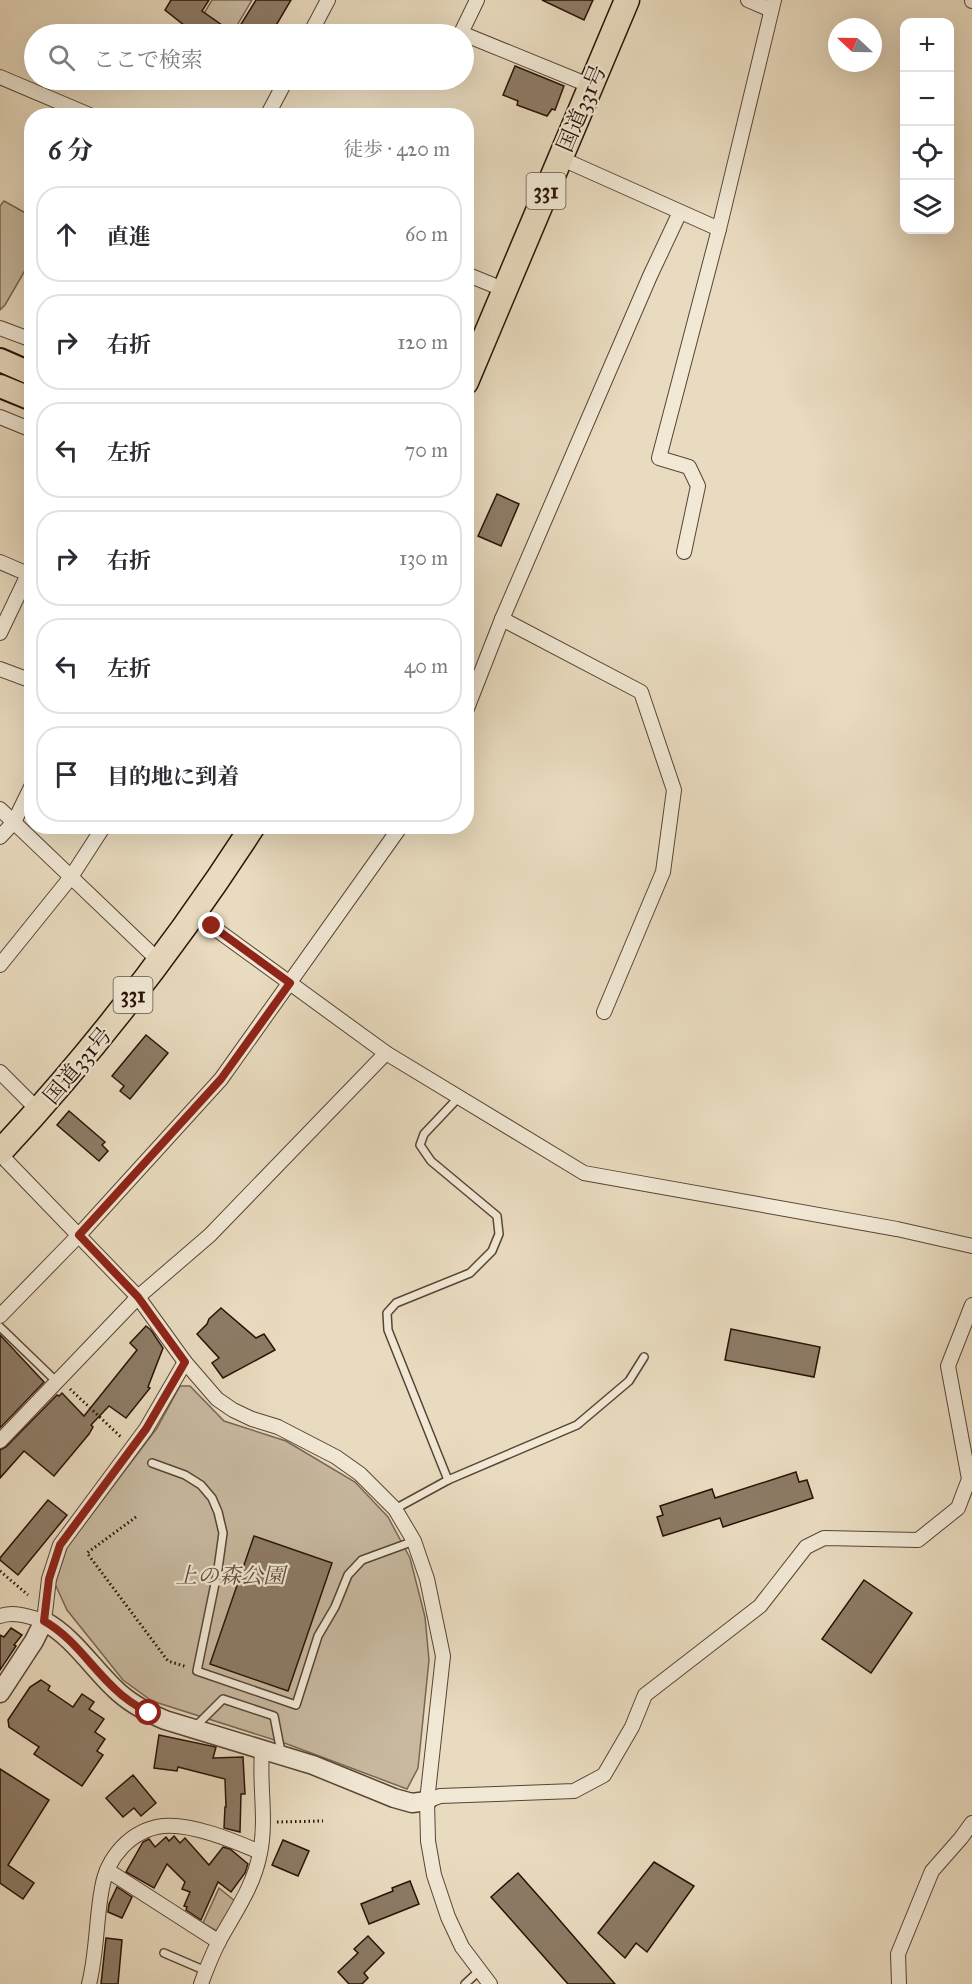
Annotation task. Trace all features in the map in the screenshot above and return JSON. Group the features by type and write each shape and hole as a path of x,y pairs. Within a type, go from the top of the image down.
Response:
{"highway":[{"name":"国道331号","path":"474,363 627,0"},
{"name":"国道331号","path":"0,1153 39,1111 100,1037 195,914 248,834"}],"main road":[{"path":"0,360 24,370"},
{"path":"0,386 24,396"}],"street":[{"path":"315,24 328,0"},
{"path":"465,24 477,0"},
{"path":"684,552 698,486 689,467 659,458 718,229 772,5 748,0"},
{"path":"474,38 591,86"},
{"path":"0,77 24,87"},
{"path":"31,90 73,108"},
{"path":"271,108 281,90"},
{"path":"560,158 718,229"},
{"path":"474,691 502,619 650,276 680,212"},
{"path":"474,277 505,290"},
{"path":"0,328 24,337"},
{"path":"1,421 24,428"},
{"path":"0,562 24,568"},
{"path":"0,633 24,583"},
{"path":"502,619 641,692 674,790 663,872 604,1012"},
{"path":"0,669 24,678"},
{"path":"0,837 14,822 24,801"},
{"path":"0,809 24,832"},
{"path":"26,834 159,961"},
{"path":"0,965 71,878 99,834"},
{"path":"0,1316 79,1235 221,1079 395,834"},
{"path":"195,914 386,1053 584,1173 897,1229 972,1246"},
{"path":"0,1441 138,1297 210,1235 386,1053"},
{"path":"0,1072 39,1111"},
{"path":"0,1153 138,1297 185,1362 218,1400 252,1419 278,1427 336,1457 360,1474 395,1509 414,1541 426,1579 443,1656 427,1801 428,1841 434,1875 448,1917 462,1947 490,1984"},
{"path":"0,1616 8,1613 20,1614 44,1621 68,1638 113,1688 129,1702 157,1717 313,1765 394,1798 412,1803 440,1796 574,1791 604,1775 632,1726 645,1695 760,1606 806,1547 824,1538 918,1540 957,1508 969,1479 948,1366 972,1305"},
{"path":"0,1693 44,1621 49,1579 60,1545 146,1429 185,1362"},
{"path":"203,1978 219,1942 253,1879 260,1852 263,1822 260,1773 262,1751"},
{"path":"898,1984 898,1954 932,1871 972,1822"},
{"path":"89,1984 102,1885 115,1855 127,1841 161,1826 203,1832 260,1852"},
{"path":"107,1870 219,1942"}],"lane":[{"path":"448,1480 388,1330 387,1313 396,1303 470,1273 492,1251 499,1233 497,1216 432,1161 420,1145 424,1134 459,1097"},
{"path":"0,1327 58,1381"},
{"path":"395,1509 448,1480 577,1425 629,1381 644,1357"},
{"path":"152,1463 185,1475 201,1485 212,1498 223,1533 197,1671 296,1705 318,1636 335,1607 348,1575 362,1560 414,1541"},
{"path":"193,1729 223,1699 274,1716 281,1756"},
{"path":"164,1953 203,1978"},
{"path":"465,1984 479,1971"}],"path":[{"path":"58,1381 132,1448"},
{"path":"136,1517 87,1553 168,1660 186,1667"},
{"path":"0,1571 28,1595"},
{"path":"263,1822 323,1821"}],"green space":[{"path":"212,0 252,0 238,24 206,24 200,20"},
{"path":"4,201 24,212 24,272 0,310 0,206"},
{"name":"上の森公園","path":"180,1386 190,1386 224,1421 286,1441 355,1482 388,1517 410,1558 425,1617 429,1660 418,1768 407,1789 287,1744 152,1701 123,1680 67,1610 55,1584 67,1547 157,1428"},
{"path":"219,1888 236,1902 220,1933 203,1923"}],"building":[{"path":"171,0 209,0 202,11 221,24 183,24 165,10"},
{"path":"256,0 291,0 277,24 241,24"},
{"path":"542,0 593,0 584,20"},
{"path":"515,66 564,86 555,110 552,109 547,116 517,105 518,101 503,95"},
{"path":"497,494 519,504 501,546 478,536"},
{"path":"146,1035 168,1053 130,1099 120,1091 124,1086 112,1076"},
{"path":"69,1111 105,1142 102,1145 108,1151 99,1161 57,1125"},
{"path":"221,1308 256,1338 264,1334 275,1350 223,1378 212,1363 219,1358 197,1334"},
{"path":"146,1326 163,1348 148,1387 150,1388 126,1418 109,1406 91,1425 93,1427 89,1434 54,1476 24,1451 0,1478 0,1450 6,1447 57,1395 62,1393 84,1416 137,1350 130,1343"},
{"path":"731,1329 820,1347 814,1377 725,1360"},
{"path":"0,1335 44,1382 0,1428"},
{"path":"796,1472 799,1482 807,1480 813,1498 723,1527 720,1518 663,1536 657,1517 663,1515 660,1506 712,1489 715,1498"},
{"path":"48,1500 67,1515 18,1575 0,1558"},
{"path":"254,1536 332,1563 288,1691 210,1664"},
{"path":"864,1580 912,1613 871,1673 822,1639"},
{"path":"11,1628 22,1635 0,1670 0,1635 4,1637"},
{"path":"41,1680 50,1686 48,1690 73,1707 82,1694 94,1702 89,1709 104,1719 95,1732 105,1739 97,1751 103,1755 82,1786 34,1754 39,1747 9,1727 8,1720 30,1687"},
{"path":"159,1735 216,1747 213,1758 243,1757 245,1794 241,1794 240,1832 224,1828 225,1779 178,1767 177,1771 154,1768"},
{"path":"0,1769 49,1800 8,1865 34,1883 23,1899 0,1883"},
{"path":"133,1775 156,1803 141,1816 134,1808 123,1817 106,1798"},
{"path":"174,1836 180,1843 185,1838 209,1865 223,1847 230,1849 248,1864 245,1873 231,1892 218,1882 201,1920 186,1910 187,1907 184,1906 190,1892 182,1889 185,1882 167,1864 154,1888 126,1872 143,1842 149,1839 155,1847 166,1837 169,1841"},
{"path":"283,1840 309,1851 298,1876 272,1865"},
{"path":"654,1862 694,1886 647,1952 636,1943 625,1958 598,1933"},
{"path":"518,1873 615,1984 568,1984 491,1897"},
{"path":"410,1881 419,1904 369,1924 361,1904 393,1891 392,1888"},
{"path":"117,1887 132,1897 122,1918 108,1912"},
{"path":"368,1936 384,1953 364,1973 368,1978 362,1984 349,1984 338,1972 358,1953 354,1949"},
{"path":"106,1938 122,1940 118,1984 101,1984"}],"route":[{"path":"149,1713 129,1702 113,1688 68,1638 44,1621 49,1579 60,1545 146,1429 185,1362 138,1297 79,1235 221,1079 290,983 212,926"}]}
